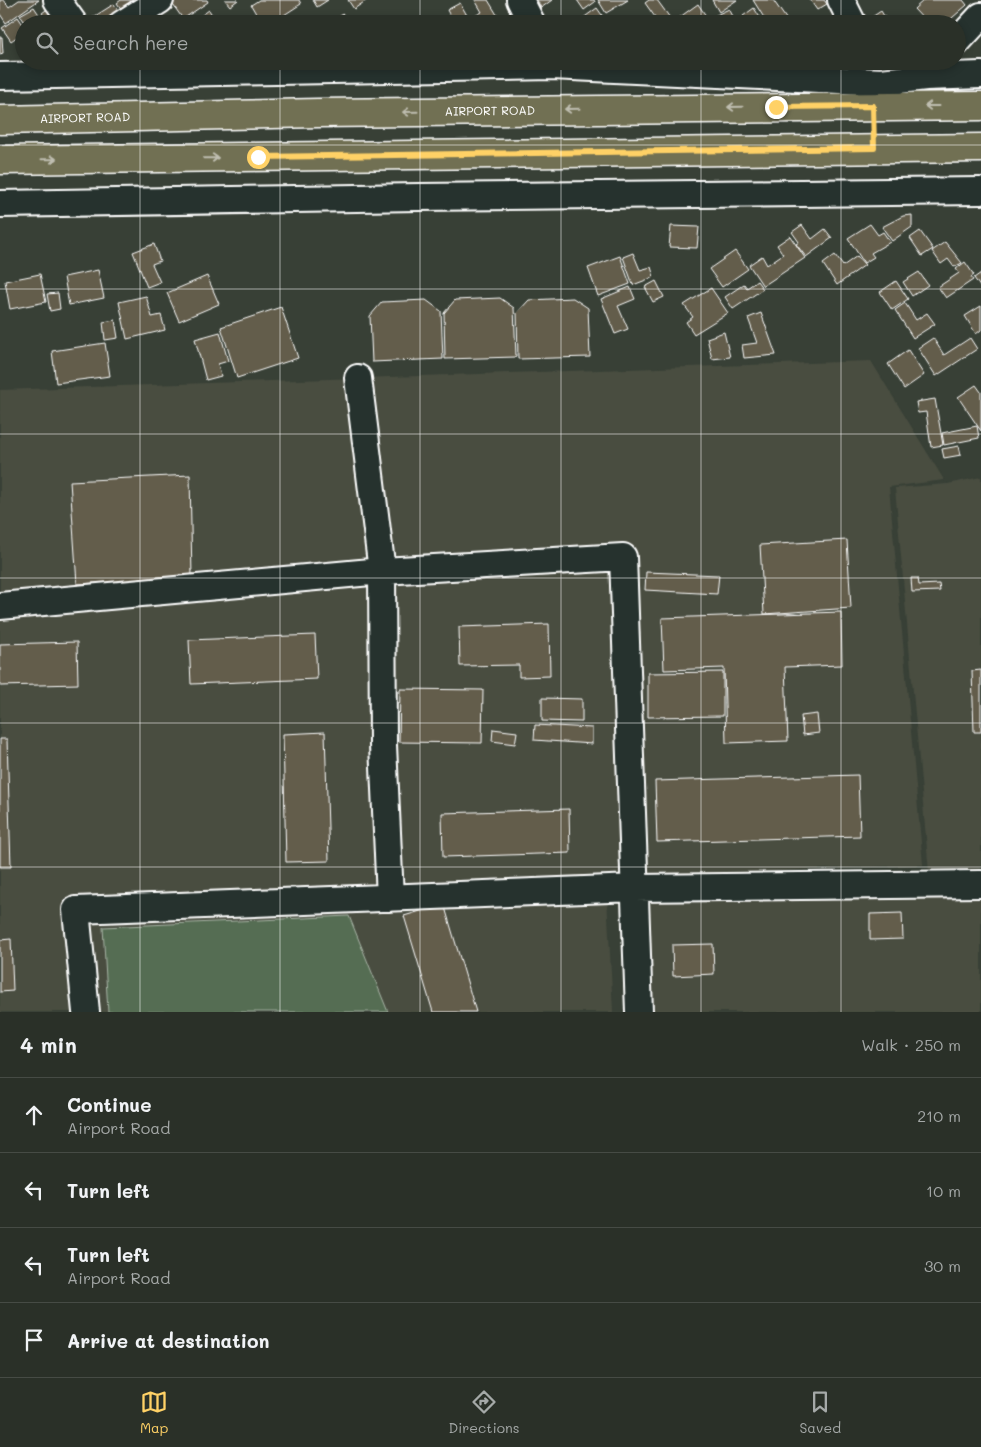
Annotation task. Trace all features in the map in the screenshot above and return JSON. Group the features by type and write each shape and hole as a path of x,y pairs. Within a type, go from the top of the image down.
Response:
{"main road":[{"name":"AIRPORT ROAD","path":"0,120 875,83 981,106"},
{"path":"874,148 875,83"},
{"path":"0,160 981,148"}],"street":[{"path":"57,0 68,15"},
{"path":"136,15 160,0"},
{"path":"520,0 528,15"},
{"path":"841,0 849,15"},
{"path":"966,32 981,16"},
{"path":"0,76 70,70"},
{"path":"653,70 875,83 929,70"},
{"path":"940,70 981,76"},
{"path":"0,204 410,197 981,191"},
{"path":"358,378 382,571 383,745 390,898"},
{"path":"0,606 382,571 623,557 640,1012"},
{"path":"86,1012 76,910 635,888 981,884"}],"shaded area":[{"path":"871,361 944,480 889,487 923,865 606,878 613,1012 0,1012 0,390"},
{"path":"981,477 981,884 930,883 895,488 948,484"},
{"path":"978,890 981,895 981,1012 648,1012 648,902"}],"green space":[{"path":"349,916 388,1012 108,1012 103,927"}],"building":[{"path":"0,0 4,0 9,7 19,0 39,0 6,23 0,14"},
{"path":"121,0 142,0 124,13 117,3"},
{"path":"174,0 207,0 208,2 189,15 180,15 171,2"},
{"path":"225,0 238,0 230,6"},
{"path":"259,0 299,0 301,4 284,15 257,15 251,5"},
{"path":"313,0 328,0 317,7"},
{"path":"348,0 367,0 354,9"},
{"path":"475,0 488,0 497,15 476,15 482,12"},
{"path":"537,0 552,0 541,8"},
{"path":"577,0 594,0 595,2 584,10"},
{"path":"598,0 628,0 606,13"},
{"path":"649,0 657,0 668,15 654,15 645,3"},
{"path":"712,0 737,0 719,12"},
{"path":"753,0 773,0 784,15 762,15"},
{"path":"810,0 824,0 827,4 817,10"},
{"path":"924,0 963,0 967,5 955,15 920,15 914,9"},
{"path":"460,3 467,15 450,15 447,10"},
{"path":"114,4 119,12 114,15 97,15"},
{"path":"698,4 705,15 683,15"},
{"path":"34,7 39,15 20,15"},
{"path":"50,7 56,15 43,15 42,13"},
{"path":"597,8 602,15 587,15"},
{"path":"754,8 758,15 744,15"},
{"path":"729,9 732,15 716,15"},
{"path":"209,10 212,15 202,15"},
{"path":"881,11 883,15 875,15"},
{"path":"15,19 15,38 11,41 2,28"},
{"path":"0,37 2,37 3,53 0,54"},
{"path":"912,215 912,227 892,241 882,227 903,216"},
{"path":"870,224 878,235 883,232 890,242 871,253 874,257 864,263 848,238"},
{"path":"802,225 812,239 825,229 832,238 806,257 796,244 799,242 792,232"},
{"path":"671,226 699,227 697,248 669,247"},
{"path":"920,231 933,249 922,256 910,238"},
{"path":"790,236 805,258 763,286 749,265 762,256 767,265 783,254 777,245"},
{"path":"945,242 962,263 954,267 948,259 941,264 932,251"},
{"path":"154,244 160,261 152,264 160,282 147,287 133,252"},
{"path":"735,251 748,269 722,287 709,269"},
{"path":"633,253 640,270 651,267 654,277 633,285 623,257"},
{"path":"835,255 843,266 857,256 865,265 837,285 823,264"},
{"path":"620,256 630,284 598,296 588,268"},
{"path":"965,262 974,275 971,277 973,280 946,298 938,287 959,273 956,269"},
{"path":"98,270 104,298 69,305 64,277"},
{"path":"919,272 928,285 912,296 903,282"},
{"path":"981,273 981,288 974,278"},
{"path":"40,274 46,302 10,309 5,281"},
{"path":"207,276 219,304 179,321 167,293"},
{"path":"656,281 664,297 653,302 645,287"},
{"path":"757,281 763,289 733,309 725,297 744,284 747,288"},
{"path":"896,281 908,299 892,310 880,292"},
{"path":"630,287 635,299 618,306 628,329 615,334 601,299"},
{"path":"711,288 728,313 694,334 686,322 693,317 684,305"},
{"path":"58,293 60,309 50,311 47,294"},
{"path":"146,296 152,317 161,315 165,330 127,339 119,302"},
{"path":"500,298 514,308 516,357 445,359 444,313 455,300"},
{"path":"573,298 588,308 590,357 518,359 517,313 529,300"},
{"path":"426,300 441,311 443,359 372,362 370,316 382,302"},
{"path":"905,303 916,320 927,313 935,324 913,338 895,310"},
{"path":"981,306 981,330 976,334 965,316"},
{"path":"281,307 298,358 237,378 221,327"},
{"path":"761,313 776,355 744,358 742,345 757,343 748,318"},
{"path":"115,320 118,338 105,340 103,322"},
{"path":"220,332 228,361 218,364 221,376 206,380 195,339"},
{"path":"724,332 730,357 712,359 707,338"},
{"path":"933,338 944,355 970,338 977,349 936,376 918,348"},
{"path":"105,343 110,376 56,383 52,351"},
{"path":"908,350 924,375 904,389 888,364"},
{"path":"976,385 981,392 981,431 958,397"},
{"path":"935,399 943,445 931,447 926,412 918,413 916,402"},
{"path":"977,426 979,438 944,445 942,433"},
{"path":"959,446 961,455 944,458 942,449"},
{"path":"190,475 192,578 77,584 70,481"},
{"path":"847,540 851,608 764,614 760,545"},
{"path":"646,572 719,575 717,594 645,590"},
{"path":"911,578 918,578 919,585 939,584 940,591 912,592"},
{"path":"841,612 842,665 785,667 788,741 726,743 724,668 664,670 662,618"},
{"path":"549,624 550,676 519,677 519,665 460,666 459,627"},
{"path":"315,635 317,679 191,684 189,640"},
{"path":"77,642 78,684 0,686 0,644"},
{"path":"981,670 981,732 974,732 972,671"},
{"path":"723,672 723,716 648,717 648,673"},
{"path":"400,689 483,690 482,743 399,742"},
{"path":"542,698 582,699 582,722 542,721"},
{"path":"817,714 819,733 803,735 801,716"},
{"path":"535,725 592,728 592,744 534,740"},
{"path":"493,729 517,732 515,744 492,741"},
{"path":"325,732 329,861 286,862 283,734"},
{"path":"0,739 7,739 11,867 0,867"},
{"path":"858,775 860,836 657,842 655,781"},
{"path":"569,809 570,853 443,857 442,813"},
{"path":"444,904 476,1012 433,1012 404,916"},
{"path":"902,913 903,939 870,940 870,914"},
{"path":"11,939 13,991 0,992 0,940"},
{"path":"713,944 714,974 673,976 672,945"}],"route":[{"path":"258,157 874,148 873,106 776,107"}]}
